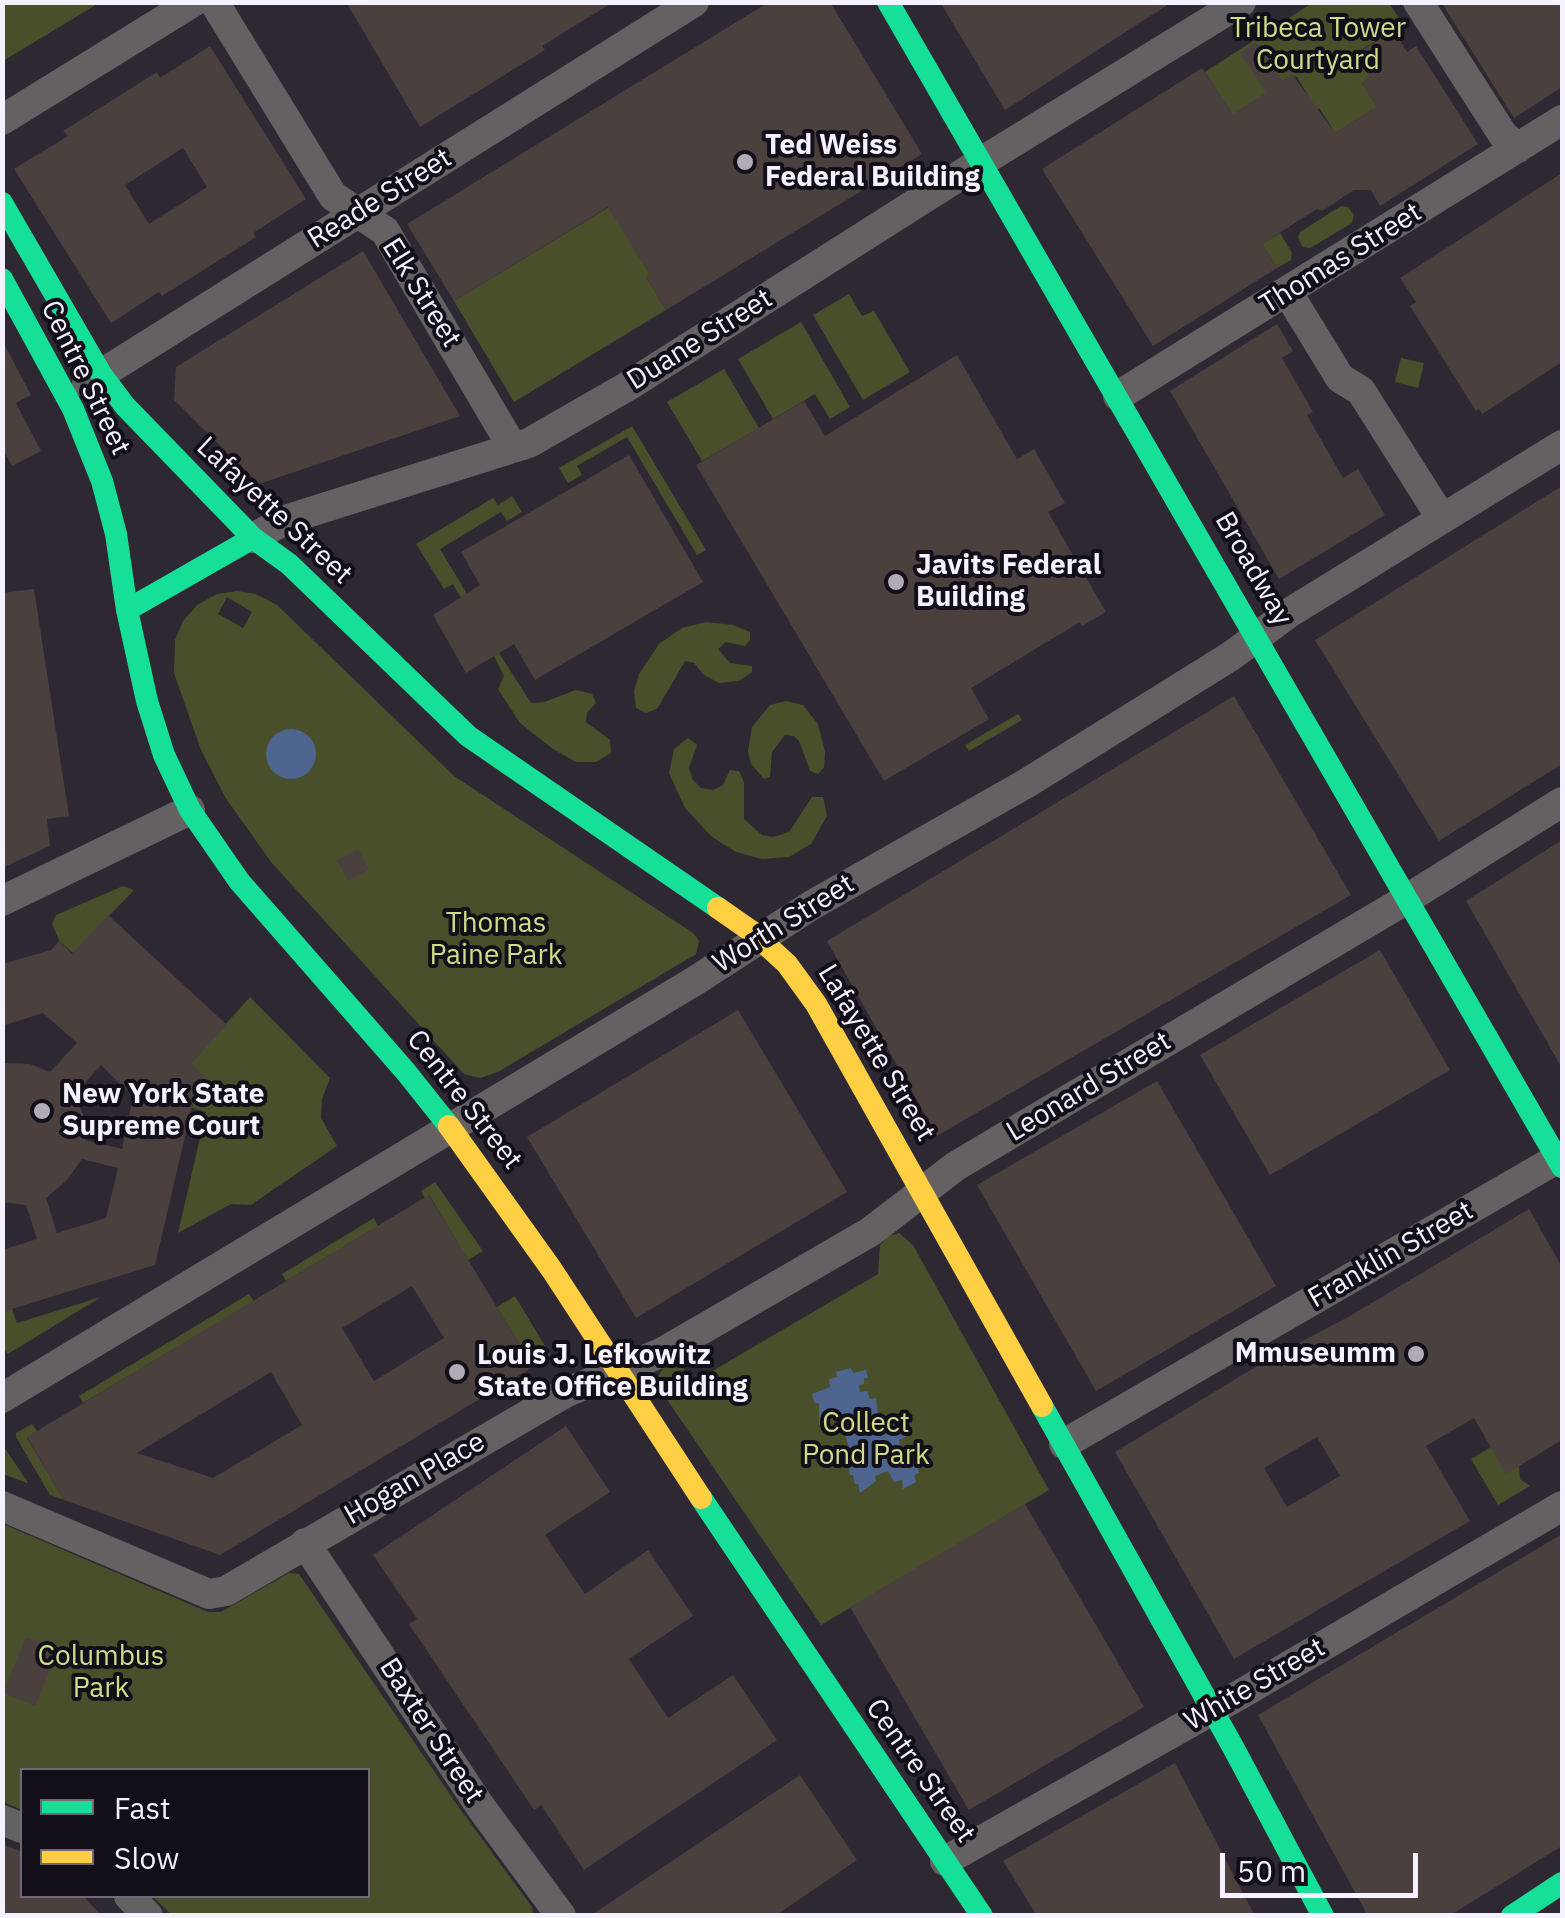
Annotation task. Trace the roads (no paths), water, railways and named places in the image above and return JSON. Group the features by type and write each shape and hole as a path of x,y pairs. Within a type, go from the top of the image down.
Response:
{"main road":[{"name":"Broadway","path":"888,2 1561,1161"},
{"name":"Centre Street","path":"2,203 102,374"},
{"name":"Centre Street","path":"2,280 66,396 92,454 110,510 140,677 169,768 190,810 240,881 406,1072 541,1254 982,1916"},
{"name":"Lafayette Street","path":"102,374 150,436 252,538 289,564 478,744 760,938 787,964 816,1004 1064,1444 1323,1916"},
{"name":"Duane Street","path":"127,610 252,538"},
{"path":"1512,1916 1562,1884"}],"street":[{"path":"2,120 193,2"},
{"name":"Elk Street","path":"214,2 333,196 385,231 513,448"},
{"name":"Reade Street","path":"66,396 694,2"},
{"name":"Duane Street","path":"252,538 285,520 530,443 628,386 1242,2"},
{"path":"1418,2 1503,135 1518,148"},
{"name":"Thomas Street","path":"1118,396 1562,120"},
{"path":"1288,293 1340,378 1361,390 1442,519"},
{"name":"Worth Street","path":"2,1398 902,851 1027,783 1231,656 1289,613 1562,445"},
{"name":"Leonard Street","path":"616,1371 663,1352 870,1232 956,1166 1562,802"},
{"path":"2,901 190,810"},
{"name":"Franklin Street","path":"1064,1444 1561,1161"},
{"name":"Hogan Place","path":"2,1506 217,1595 564,1393 616,1371"},
{"name":"White Street","path":"946,1861 1562,1506"},
{"name":"Baxter Street","path":"306,1544 480,1806 560,1916"}],"water":[{"path":"291,729 308,737 316,754 308,771 291,779 274,771 266,754 274,737"},
{"path":"851,1368 853,1373 866,1370 868,1378 859,1385 860,1392 867,1391 870,1399 876,1398 879,1421 903,1421 908,1428 910,1435 899,1440 901,1448 906,1447 912,1459 916,1458 919,1473 914,1475 916,1482 903,1489 902,1480 894,1482 888,1471 875,1476 876,1481 860,1493 850,1475 848,1464 853,1460 839,1415 819,1425 819,1403 815,1403 812,1394 830,1387 829,1379 837,1377 836,1372"}],"place":[{"name":"Ted Weiss Federal Building","path":"745,162"},
{"name":"Javits Federal Building","path":"896,582"},
{"name":"New York State Supreme Court","path":"42,1111"},
{"name":"Mmuseumm","path":"1416,1354"},
{"name":"Louis J. Lefkowitz State Office Building","path":"457,1372"}],"park label":[{"name":"Tribeca Tower Courtyard","path":"1318,45"},
{"name":"Thomas Paine Park","path":"496,940"},
{"name":"Collect Pond Park","path":"866,1440"},
{"name":"Columbus Park","path":"101,1673"}]}
